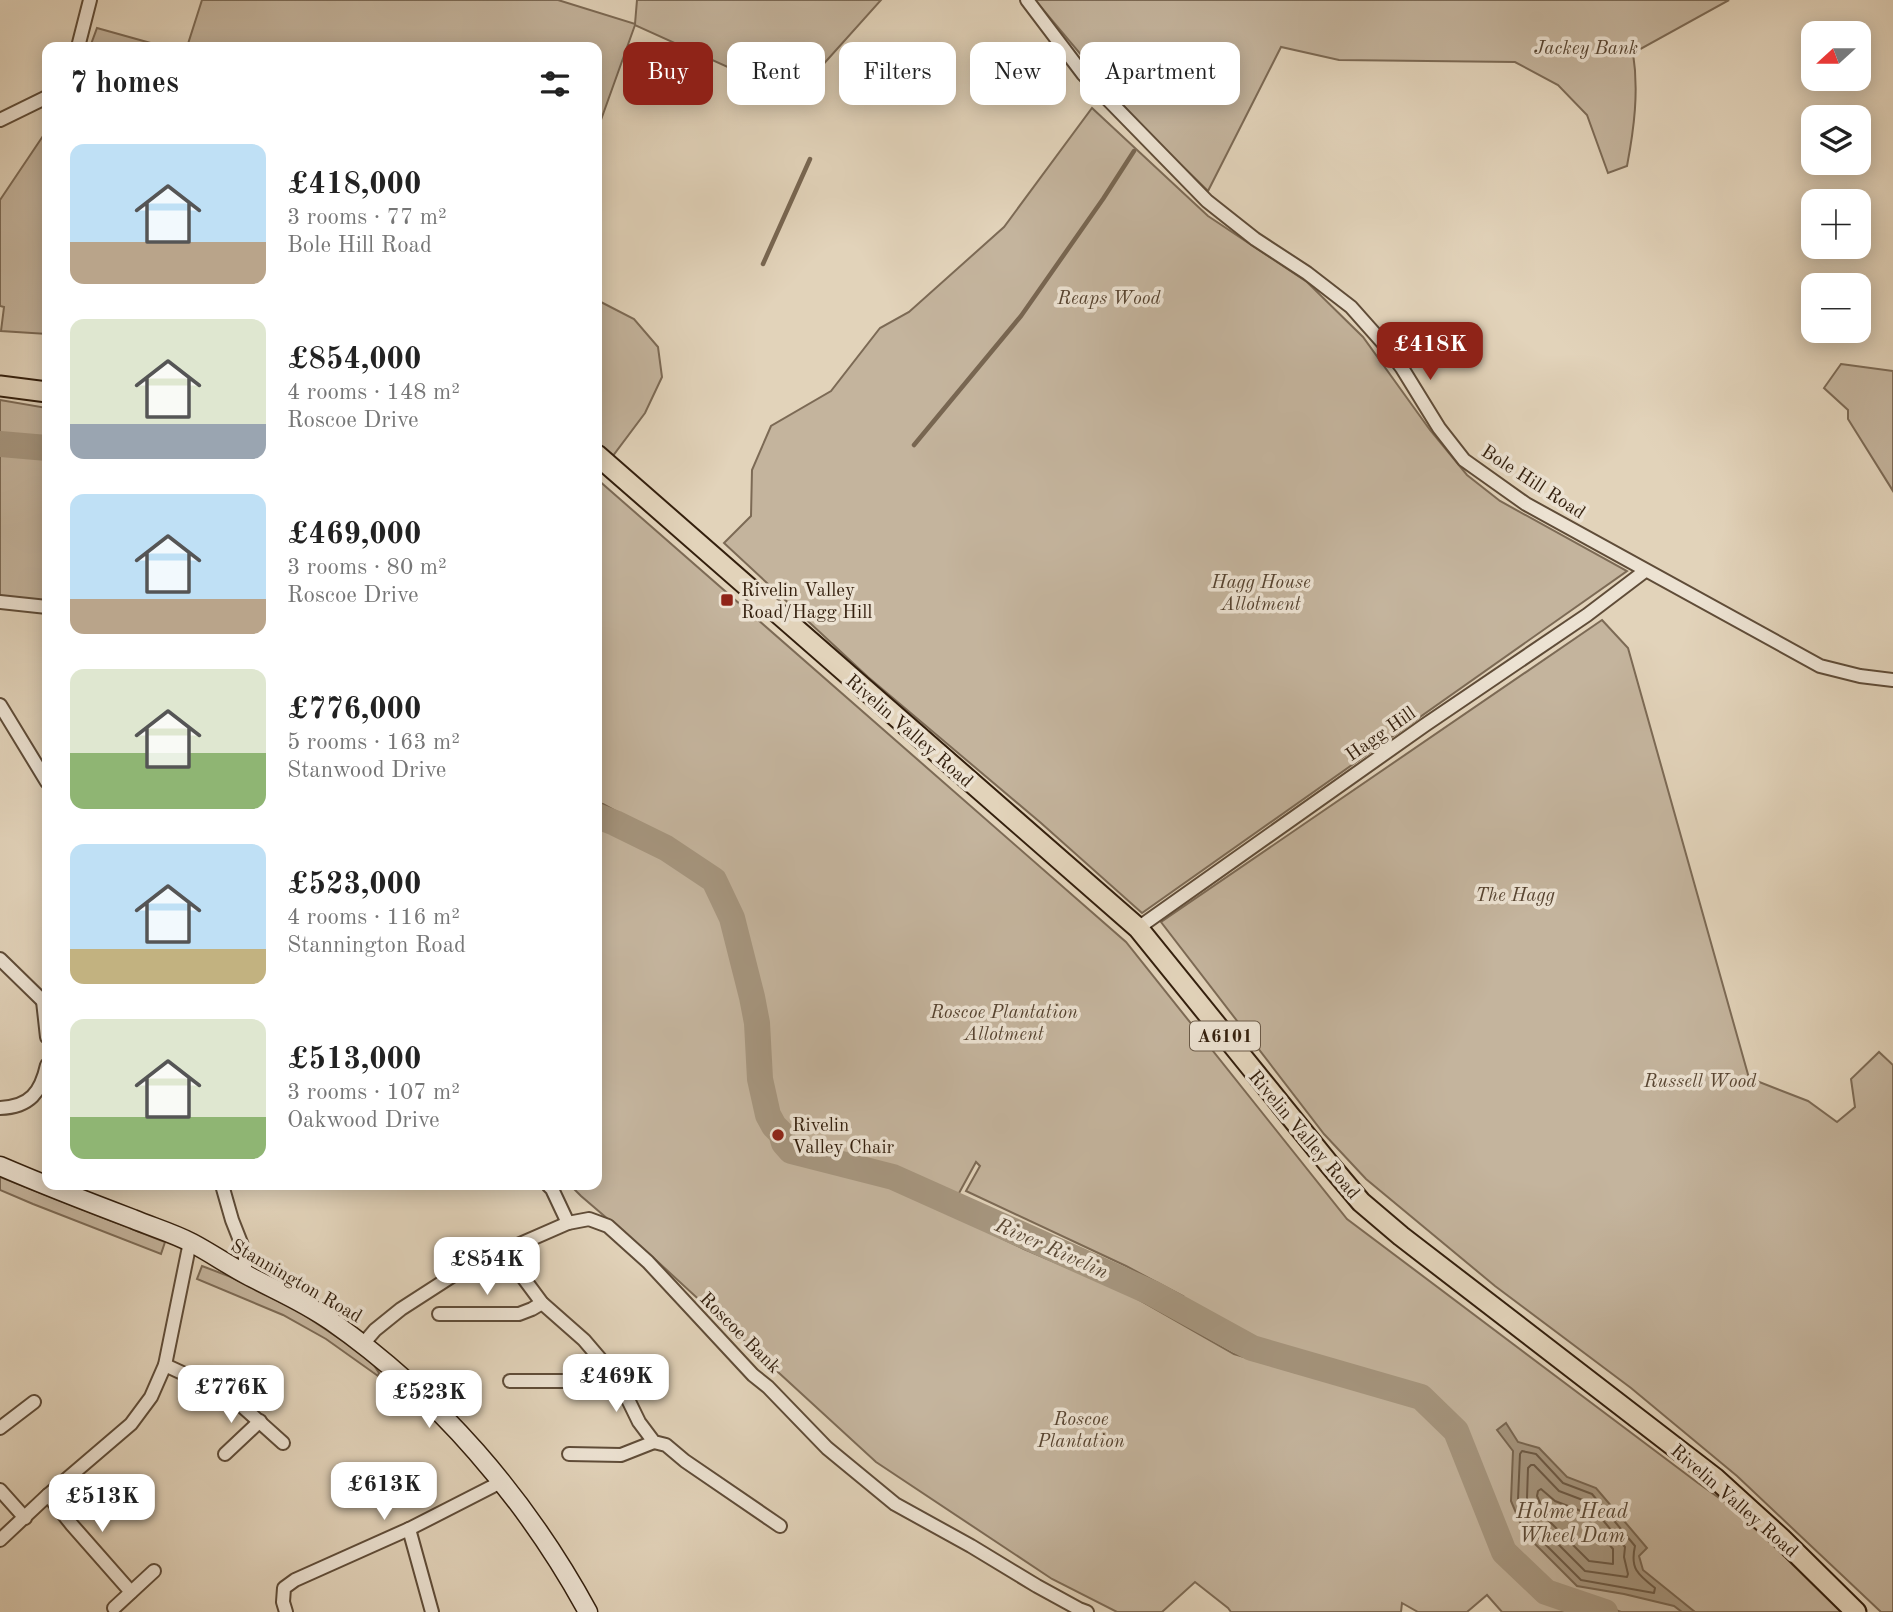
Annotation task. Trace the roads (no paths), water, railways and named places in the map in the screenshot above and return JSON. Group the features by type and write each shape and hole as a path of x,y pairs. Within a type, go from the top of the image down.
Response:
{"main road":[{"path":"0,386 42,391"},
{"name":"Rivelin Valley Road","path":"602,459 1138,928 1361,1202 1401,1236 1715,1478 1856,1612"},
{"name":"Stannington Road","path":"0,1166 42,1183"},
{"name":"Stannington Road","path":"60,1190 190,1242 296,1300 363,1344 459,1433 537,1528 588,1612"}],"street":[{"path":"79,42 90,0"},
{"name":"Bole Hill Road","path":"1027,0 1083,74 1207,201 1255,239 1307,273 1351,307 1402,368 1439,428 1464,460 1526,504 1819,666 1860,676 1893,680"},
{"path":"0,120 42,99"},
{"name":"Hagg Hill","path":"1138,928 1425,725 1587,615 1645,571"},
{"path":"0,602 42,606"},
{"path":"0,705 42,774"},
{"path":"0,959 42,998"},
{"path":"0,1108 23,1103 36,1095 42,1082"},
{"path":"223,1190 245,1253 245,1274"},
{"path":"552,1190 568,1223"},
{"name":"Roscoe Bank","path":"363,1344 375,1330 401,1309 445,1279 568,1223 589,1219 608,1226 648,1262 743,1365 827,1448 895,1504 1087,1612"},
{"path":"0,1540 131,1424 151,1397 165,1365 190,1242"},
{"path":"508,1249 519,1272 542,1303 584,1340 619,1381 639,1423 654,1442"},
{"path":"439,1314 519,1314 542,1303"},
{"path":"165,1365 219,1390 260,1421 283,1443"},
{"path":"510,1381 619,1381"},
{"path":"0,1428 34,1402"},
{"path":"225,1454 260,1421"},
{"path":"569,1454 621,1455 654,1442 666,1445 685,1461 780,1525"},
{"path":"286,1612 283,1602 284,1588 295,1580 409,1529 500,1482"},
{"path":"0,1490 25,1518"},
{"path":"48,1495 131,1592"},
{"path":"409,1529 432,1612"},
{"path":"114,1608 154,1572"}],"water":[{"name":"Holme Head Wheel Dam","path":"1506,1423 1518,1442 1539,1448 1567,1477 1596,1488 1647,1548 1639,1556 1643,1570 1695,1612 1682,1612 1674,1606 1577,1586 1525,1534 1511,1501 1513,1451 1497,1430"}],"waterway":[{"path":"914,445 1021,316 1134,151"},
{"path":"763,264 810,159"},
{"name":"River Rivelin","path":"0,444 42,448"},
{"name":"River Rivelin","path":"602,818 666,848 714,880 732,918 752,997 757,1023 760,1079 768,1115 791,1151 893,1177 1152,1293 1252,1348 1421,1397 1456,1431 1504,1552 1546,1592 1605,1612"}],"place":[{"name":"Rivelin Valley Road/Hagg Hill","path":"727,600"},
{"name":"Rivelin Valley Chair","path":"778,1135"}],"park label":[{"name":"Jackey Bank","path":"1586,47"},
{"name":"Reaps Wood","path":"1109,297"},
{"name":"Hagg House Allotment","path":"1261,592"},
{"name":"The Hagg","path":"1515,894"},
{"name":"Roscoe Plantation Allotment","path":"1004,1022"},
{"name":"Russell Wood","path":"1700,1080"},
{"name":"Roscoe Plantation","path":"1081,1429"}]}
